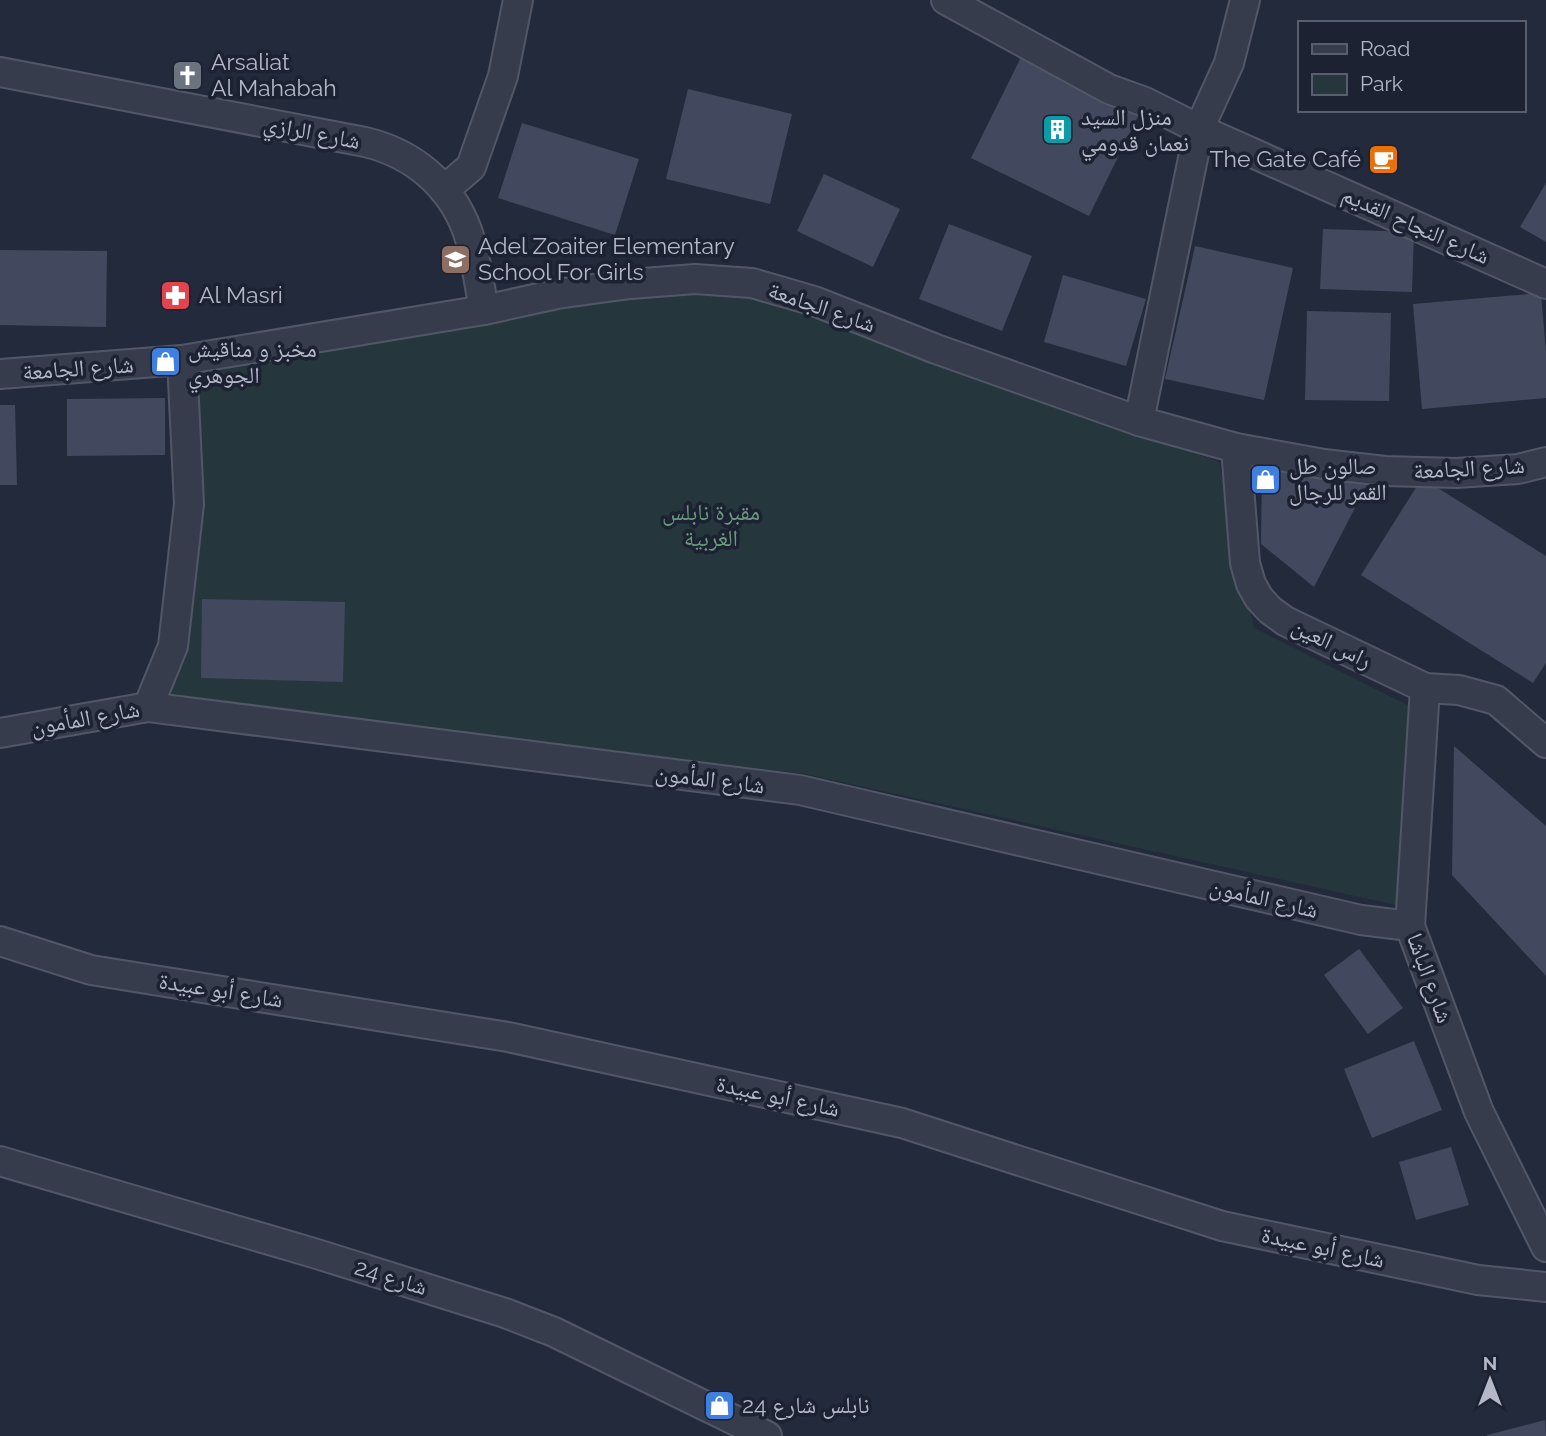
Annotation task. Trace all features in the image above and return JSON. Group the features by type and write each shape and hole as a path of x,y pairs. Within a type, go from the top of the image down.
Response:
{"street":[{"path":"444,190 471,167 503,76 518,0"},
{"name":"شارع النجاح القديم","path":"946,0 1109,89 1145,102 1199,129 1546,284"},
{"path":"1139,421 1199,129 1229,63 1245,0"},
{"name":"شارع الرازي","path":"0,72 377,145 397,153 416,163 433,177 459,211 467,232 484,310"},
{"name":"شارع الجامعة","path":"0,374 182,360 484,310 556,294 695,279 752,283 814,301 936,349 1139,421 1236,448 1324,464 1385,471 1456,473 1518,469 1546,462"},
{"path":"148,707 173,646 189,504 182,360"},
{"name":"راس العين","path":"1236,448 1245,563 1251,584 1270,610 1285,621 1425,688 1459,690 1496,700 1546,743"},
{"name":"شارع الباشا","path":"1425,688 1410,926 1479,1112 1546,1247"},
{"name":"شارع المأمون","path":"0,733 148,707 800,790 1361,920 1410,926"},
{"name":"شارع أبو عبيدة","path":"0,942 91,970 508,1037 902,1123 1222,1226 1478,1280 1546,1287"},
{"name":"شارع 24","path":"0,1161 505,1312 554,1332 766,1436"}],"green space":[{"name":"مقبرة نابلس الغربية","path":"747,289 808,307 1219,462 1254,628 1413,708 1400,906 806,774 289,712 164,694 192,372 557,303"}],"building":[{"name":"منزل السيد نعمان قدومي","path":"1027,45 1145,102 1089,216 971,158"},
{"path":"688,89 792,114 770,204 666,179"},
{"path":"522,123 639,159 615,235 498,198"},
{"path":"824,174 900,209 873,267 797,231"},
{"path":"1546,183 1546,242 1520,227"},
{"path":"949,224 1032,256 1002,331 919,299"},
{"path":"1323,229 1414,232 1412,292 1320,289"},
{"path":"1195,246 1293,268 1264,400 1165,379"},
{"path":"0,250 107,251 106,327 0,325"},
{"path":"1063,275 1146,299 1126,366 1044,342"},
{"path":"1541,293 1546,352 1546,398 1422,409 1413,304"},
{"path":"1307,311 1391,313 1389,401 1305,400"},
{"path":"165,398 165,455 67,456 67,399"},
{"path":"0,405 15,405 17,485 0,485"},
{"path":"1262,467 1370,479 1314,587 1261,544"},
{"path":"1422,478 1546,556 1546,663 1533,683 1361,575"},
{"path":"202,599 345,602 343,682 201,678"},
{"path":"1454,746 1546,826 1546,976 1452,875"},
{"path":"1359,949 1403,1008 1368,1034 1324,975"},
{"path":"1414,1041 1442,1110 1372,1138 1344,1069"},
{"path":"1451,1147 1469,1205 1416,1220 1399,1162"},
{"path":"1545,1420 1546,1436 1487,1436 1487,1435"}],"place":[{"name":"Arsaliat Al Mahabah","path":"188,75"},
{"name":"منزل السيد نعمان قدومي","path":"1058,130"},
{"name":"The Gate Café","path":"1384,159"},
{"name":"Adel Zoaiter Elementary School For Girls","path":"455,259"},
{"name":"Al Masri","path":"176,295"},
{"name":"مخبز و مناقيش الجوهري","path":"165,362"},
{"name":"صالون طل القمر للرجال","path":"1266,479"},
{"name":"نابلس شارع 24","path":"719,1405"}]}
